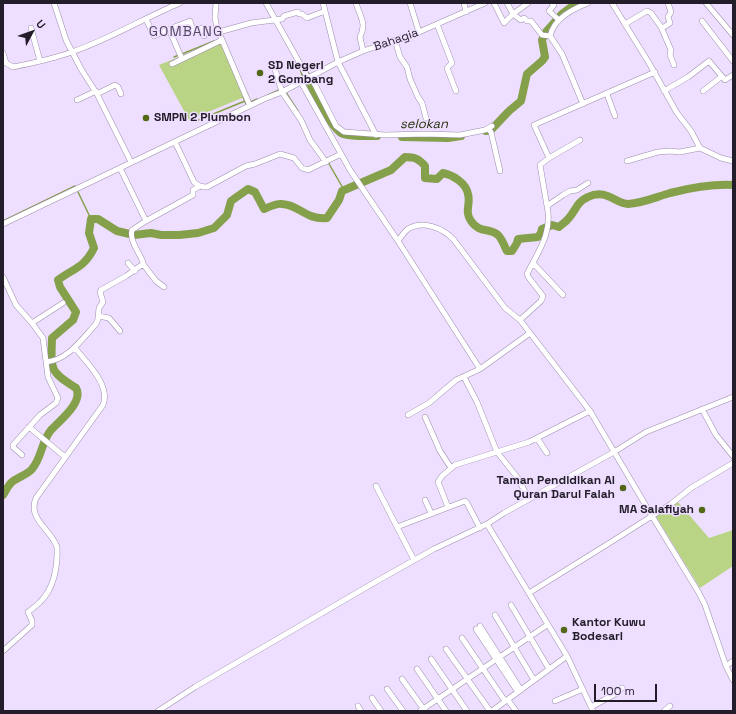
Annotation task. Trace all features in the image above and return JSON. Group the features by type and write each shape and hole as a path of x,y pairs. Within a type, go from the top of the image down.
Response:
{"street":[{"path":"54,3 63,33 72,53 96,92 131,162"},
{"path":"3,53 6,63 13,67 72,53 180,3"},
{"path":"216,3 215,18 220,41 250,104"},
{"path":"266,3 307,79 341,154 480,370"},
{"path":"323,3 338,62 376,135"},
{"path":"356,3 362,21 363,30 360,37 363,51"},
{"path":"410,3 419,32"},
{"path":"464,3 466,12"},
{"name":"Bahagia","path":"3,224 175,142 250,104 307,79 338,62 363,51 419,32 485,3"},
{"path":"494,3 504,23 528,3"},
{"path":"507,3 513,14 521,20 524,18 527,21 531,21 542,35 550,36 562,54 583,104"},
{"path":"552,3 554,5 549,11 558,19"},
{"path":"550,36 558,19 570,11 588,3"},
{"path":"612,3 677,113 691,131 700,148"},
{"path":"661,27 664,27 670,23 668,17 671,13 668,3"},
{"path":"706,3 733,35"},
{"path":"219,32 251,23 276,20 290,13 298,12 307,18 325,11"},
{"path":"625,24 647,11 651,13 661,27 671,50 670,55 674,65"},
{"path":"146,19 154,36 190,21 193,31 202,28 204,36"},
{"path":"702,21 733,61"},
{"path":"437,24 452,63 447,68 456,92"},
{"path":"31,28 40,61"},
{"path":"169,29 180,56"},
{"path":"395,40 400,57 407,67 410,80 422,103 426,118"},
{"path":"172,64 180,56 220,41"},
{"path":"664,91 688,77 709,61 721,77 726,80 733,75"},
{"path":"274,66 283,90 301,120 310,140 316,150 327,161"},
{"path":"549,158 534,125 608,94 654,72"},
{"path":"703,92 721,77"},
{"path":"307,79 339,129 351,133 402,136 426,134 460,135 490,129 500,171"},
{"path":"77,100 113,85 118,87 121,94"},
{"path":"608,94 615,116"},
{"path":"520,320 541,301 543,296 527,276 542,245 549,226 543,174 540,166 549,158 580,140"},
{"path":"175,142 194,182 200,186 208,187 246,166 280,154 294,158 305,170 308,170 341,154"},
{"path":"627,161 658,152 680,152 700,148 722,158 733,160"},
{"path":"120,168 146,221"},
{"path":"547,206 570,191 577,190 588,183"},
{"path":"164,287 156,281 143,264 131,234 132,230 193,195 193,190 200,186"},
{"path":"398,241 407,230 419,226 434,227 446,232 454,240 505,308 520,320 590,411 699,593 726,666 733,680"},
{"path":"128,263 135,271"},
{"path":"533,263 563,295"},
{"path":"51,361 74,348 96,324 99,308 103,302 100,292 101,290 135,271 143,264"},
{"path":"3,277 14,302 44,340 51,361 48,377 58,400 40,415 13,446 22,455"},
{"path":"32,323 63,303"},
{"path":"98,316 109,318 120,331"},
{"path":"408,414 429,403 456,380 480,370 530,333"},
{"path":"3,651 32,626 32,621 28,612 40,603 52,586 57,547 34,514 33,507 36,498 90,424 106,399 102,382 74,348"},
{"path":"464,377 480,408 497,452 517,477 529,499"},
{"path":"158,711 195,687 414,560 480,528 614,452 646,432 733,397"},
{"path":"702,409 716,435 733,456"},
{"path":"448,507 438,482 451,468 458,464 529,442 590,411"},
{"path":"425,417 440,451 451,468"},
{"path":"29,427 65,457"},
{"path":"537,438 547,453"},
{"path":"528,593 671,504 691,488 733,463"},
{"path":"376,486 414,560"},
{"path":"425,500 431,513"},
{"path":"397,527 462,501 466,502 480,528"},
{"path":"487,524 567,656 592,710 622,688"},
{"path":"511,605 549,669"},
{"path":"495,615 534,680"},
{"path":"402,679 423,710 547,624"},
{"path":"478,627 520,691"},
{"path":"462,638 482,669 516,711"},
{"path":"446,649 491,711 567,656"},
{"path":"431,659 467,711"},
{"path":"726,666 733,662"},
{"path":"417,669 446,711"},
{"path":"387,689 403,711"},
{"path":"555,701 583,689"},
{"path":"372,698 381,711"},
{"path":"358,706 361,711"},
{"path":"664,711 670,706"}],"green space":[{"path":"221,40 249,95 189,120 159,65"},
{"path":"678,502 709,538 733,530 733,566 700,588 655,515"}],"waterway":[{"name":"selokan","path":"486,131 491,130 521,101 527,74 545,57 542,40 546,32 562,14 570,8 582,3"},
{"path":"182,54 214,41"},
{"path":"174,57 179,55"},
{"name":"selokan","path":"304,71 321,106 332,124 338,130 343,134 351,136 377,136"},
{"path":"268,95 279,90"},
{"path":"285,91 298,111"},
{"path":"243,97 246,104 257,99"},
{"path":"196,121 245,101"},
{"name":"selokan","path":"402,137 448,138 461,136"},
{"path":"3,495 8,486 14,480 28,473 32,469 38,460 45,440 51,430 70,411 77,399 78,393 76,388 61,378 54,369 52,363 52,338 73,320 76,312 60,287 58,280 82,264 94,248 89,233 91,219 98,219 117,231 134,235 151,233 161,235 198,233 214,228 227,215 231,201 248,189 255,192 264,209 282,204 294,207 313,217 327,218 339,200 342,191 391,170 405,157 408,157 416,159 425,166 425,178 437,179 443,173 462,183 467,190 469,198 468,214 471,221 478,228 491,231 498,235 507,251 512,251 518,239 538,237 542,229 552,225 559,227 571,216 581,201 594,195 605,195 628,204 693,188 733,185"},
{"path":"328,162 344,190"},
{"path":"3,221 75,186"},
{"path":"78,192 91,219"}],"place":[{"name":"SD Negeri 2 Gombang","path":"260,73"},
{"name":"SMPN 2 Plumbon","path":"146,118"},
{"name":"Taman Pendidikan Al Quran Darul Falah","path":"623,488"},
{"name":"MA Salafiyah","path":"702,510"},
{"name":"Kantor Kuwu Bodesari","path":"564,630"}],"district":[{"name":"GOMBANG","path":"186,32"}]}
